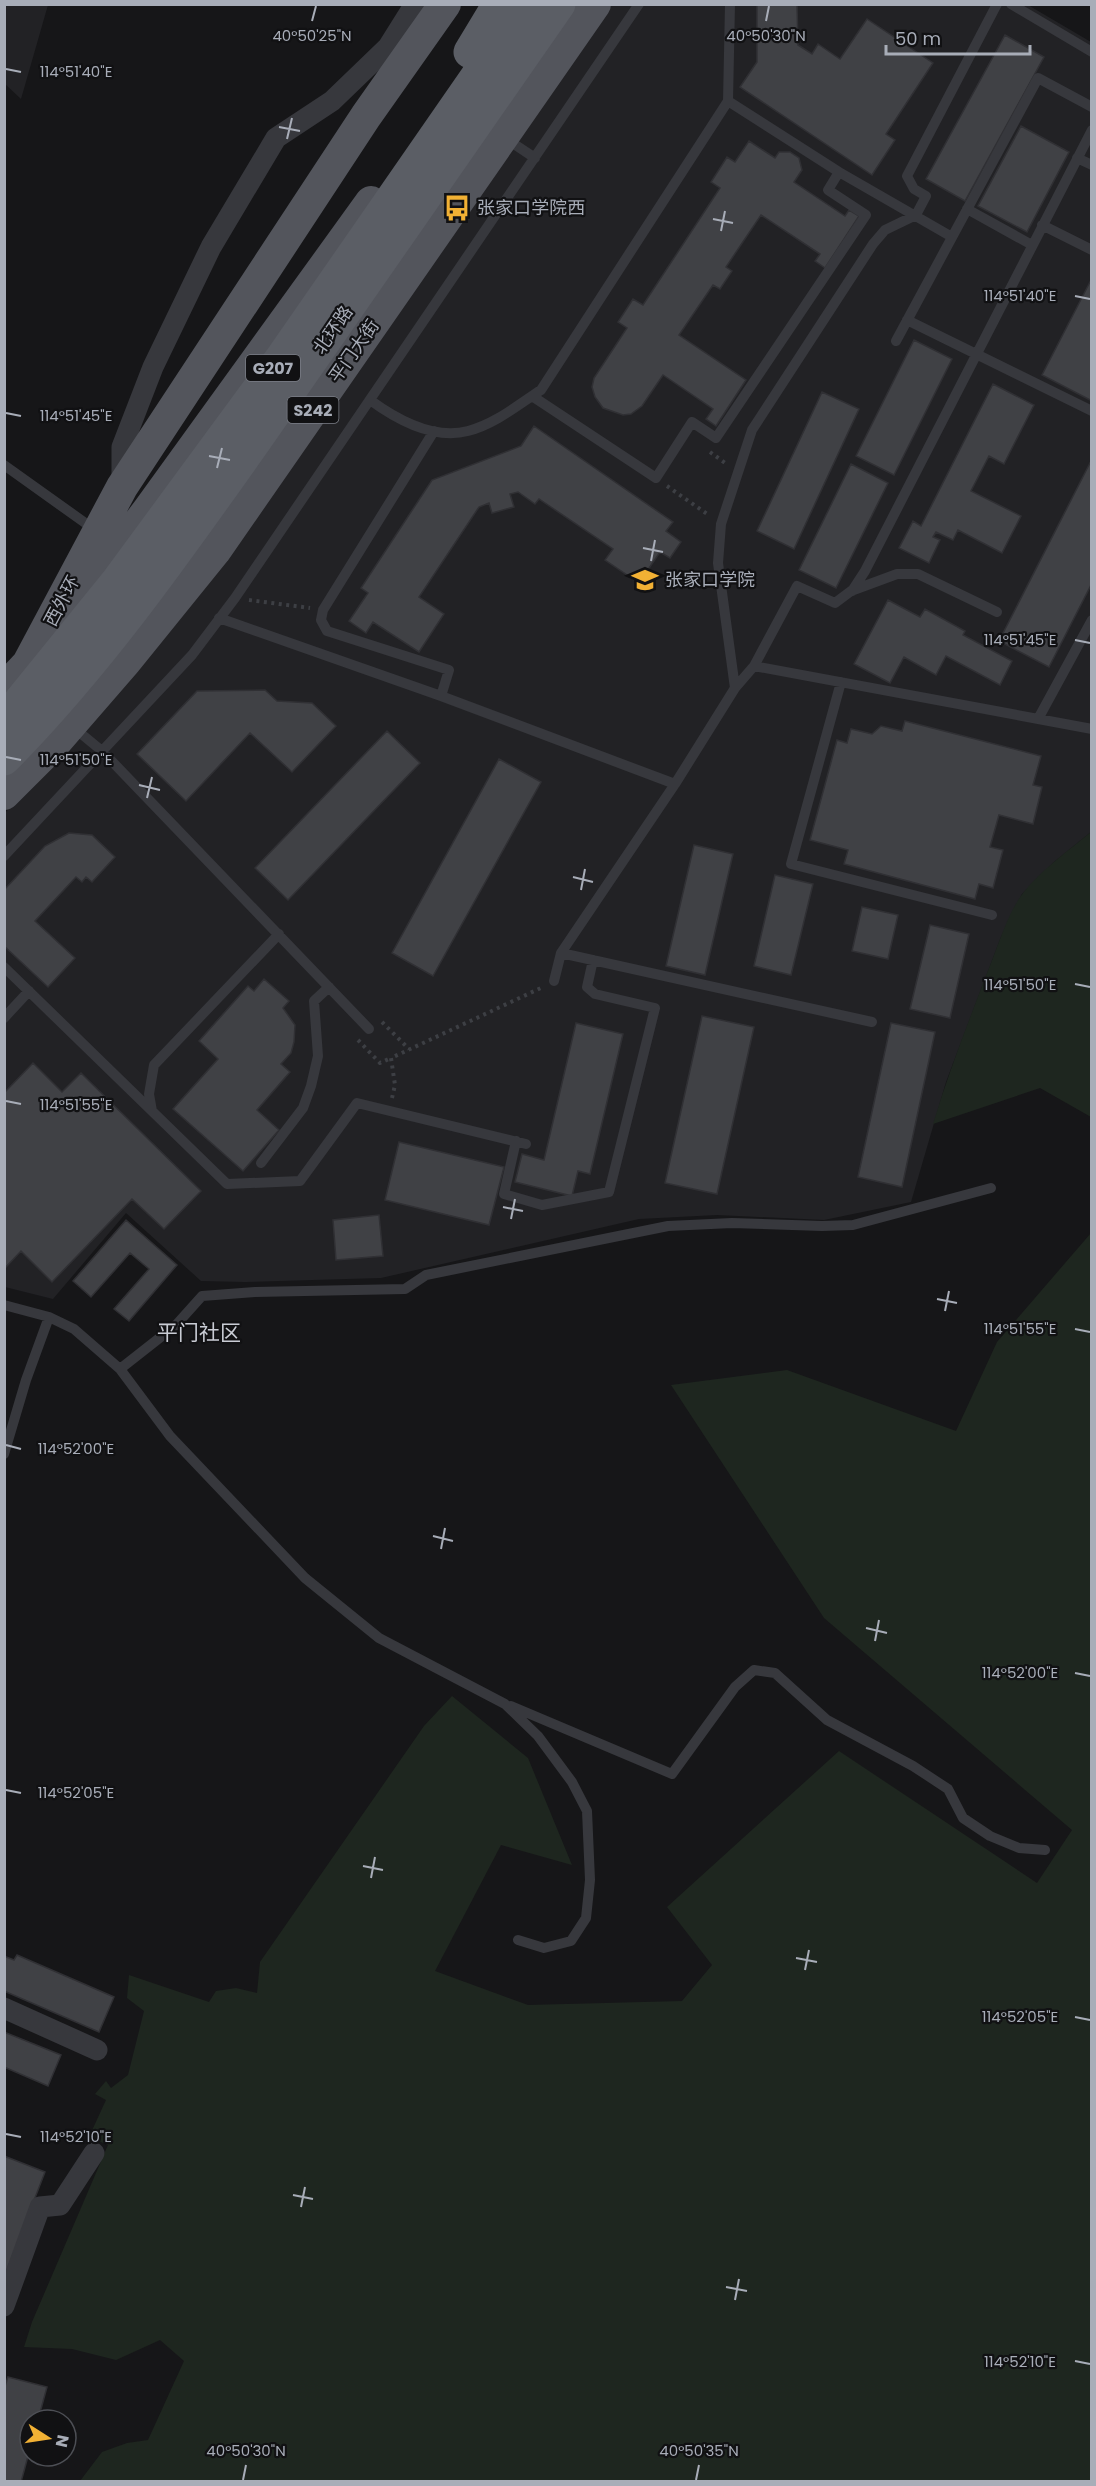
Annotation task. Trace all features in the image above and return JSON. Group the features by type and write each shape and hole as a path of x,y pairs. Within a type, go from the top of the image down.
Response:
{"highway":[{"path":"283,356 499,4"},
{"name":"北环路","path":"4,721 116,583 283,356 527,4"},
{"name":"北环路","path":"4,759 44,719 119,628 201,518 560,4"}],"main road":[{"name":"西外环","path":"15,679 56,615 122,487 327,174 445,4"},
{"path":"75,720 15,679 70,614 149,509 411,146 508,4"},
{"name":"平门大街","path":"4,794 75,720 215,551 594,4"}],"street":[{"path":"122,487 122,447 153,367 212,247 276,138 332,101 388,47 414,4"},
{"path":"4,2008 97,2050"},
{"path":"4,2306 40,2207 60,2205 93,2153"}],"lane":[{"path":"4,856 192,655 235,598 639,4"},
{"path":"370,400 404,421 446,433 468,431 501,417 541,390 728,101 730,4"},
{"path":"735,688 717,562 721,524 752,430 873,244 885,230 916,215 926,196 914,189 907,176 997,4"},
{"path":"1011,4 1092,52"},
{"path":"896,341 1038,78 1092,107"},
{"path":"728,101 839,172 952,237"},
{"path":"851,591 865,571 1092,130"},
{"path":"502,137 535,158"},
{"path":"1077,158 1092,165"},
{"path":"532,396 656,478 692,422 716,438 866,214 828,190 839,172"},
{"path":"967,209 1032,245"},
{"path":"1042,225 1092,250"},
{"path":"907,321 1092,411"},
{"path":"434,430 323,610 321,620 327,631 449,670 441,696"},
{"path":"4,465 97,532"},
{"path":"554,981 561,953 675,784 735,688 754,666 797,586 834,603 851,591 897,574 918,574 997,612"},
{"path":"219,618 441,696 675,784"},
{"path":"1038,719 1092,620"},
{"path":"754,666 1092,729"},
{"path":"841,682 791,864 992,915"},
{"path":"75,720 102,751 369,1029"},
{"path":"153,1111 149,1095 154,1065 279,934"},
{"path":"561,953 872,1022"},
{"path":"4,967 227,1184 300,1181 357,1103 521,1142 504,1194 542,1205 609,1192 655,1008 595,994 587,987 594,960"},
{"path":"261,1162 303,1108 318,1056 314,1002 329,987"},
{"path":"4,1018 29,991"},
{"path":"120,1370 176,1325 202,1296 255,1292 405,1289 426,1275 668,1226 732,1223 853,1225 991,1188"},
{"path":"4,1305 49,1317 74,1329 120,1370 170,1436 305,1578 379,1638 505,1704 672,1774 735,1687 754,1670 775,1673 827,1720 913,1766 948,1790 963,1818 990,1836 1019,1848 1045,1850"},
{"path":"4,1454 26,1380 49,1317"},
{"path":"505,1704 538,1736 572,1782 587,1812 590,1854 586,1918 571,1941 544,1948 518,1940"}],"path":[{"path":"656,478 721,524"},
{"path":"235,598 323,610"},
{"path":"388,1110 394,1086 391,1058 554,981"}],"shaded area":[{"path":"5,4 48,5 21,99 5,84"},
{"name":"张家口学院","path":"605,5 1028,5 1091,42 1091,832 1054,862 1022,894 1001,937 946,1082 911,1202 824,1220 717,1215 639,1219 381,1278 245,1282 201,1281 126,1213 53,1299 5,1287 4,814 118,689"},
{"path":"1091,832 1091,1117 1040,1088 933,1124 960,1046 1013,910 1023,893 1038,876"},
{"path":"1091,1233 1091,2481 80,2481 102,2452 127,2443 148,2440 184,2361 160,2340 116,2360 72,2349 24,2347 32,2322 108,2145 89,2137 106,2100 95,2094 106,2081 111,2088 128,2075 144,2011 127,1998 129,1975 209,2002 216,1991 236,1988 257,1993 260,1962 424,1726 452,1696 528,1758 572,1865 501,1845 435,1971 528,2005 682,2001 712,1965 667,1907 839,1751 1037,1883 1072,1830 824,1618 671,1385 787,1370 956,1431 997,1342"}],"building":[{"path":"757,4 797,4 798,45 812,54 818,44 840,59 867,19 933,63 886,134 895,140 872,175 740,87 757,62"},
{"path":"1005,35 1044,57 965,201 926,179"},
{"path":"1021,126 1069,152 1027,232 978,206"},
{"path":"749,141 775,158 779,152 790,152 799,158 802,170 794,182 845,216 849,210 859,216 825,268 815,261 820,254 761,215 726,267 732,271 720,289 713,285 679,335 746,380 716,426 706,419 713,409 663,375 642,406 631,414 623,415 603,408 595,397 592,387 594,378 627,328 618,322 633,299 643,305 720,188 711,182 727,157 735,162"},
{"path":"1092,278 1092,401 1042,375"},
{"path":"914,340 952,359 894,475 856,456"},
{"path":"993,384 1034,405 1004,464 989,456 971,491 1021,516 1002,553 958,530 953,540 936,532 933,537 940,540 929,563 899,548 913,521 921,526"},
{"path":"822,392 859,409 794,549 757,531"},
{"path":"534,426 673,522 666,531 681,542 670,558 660,552 639,583 605,560 613,549 539,499 535,504 518,492 510,494 514,507 492,513 489,503 479,507 419,597 444,614 419,652 373,622 366,633 349,621 368,593 361,588 432,480 521,446"},
{"path":"1092,459 1092,583 1049,667 999,641"},
{"path":"851,464 888,483 836,588 799,570"},
{"path":"888,600 920,617 925,609 965,631 963,635 1012,661 1000,685 946,656 936,675 904,657 890,683 854,664"},
{"path":"265,690 277,701 312,703 336,726 292,772 250,733 186,801 137,754 197,691"},
{"path":"905,721 1041,756 1033,785 1042,787 1033,824 999,815 990,847 1003,850 993,888 979,884 975,899 844,864 848,850 810,840 837,740 847,743 851,729 872,734 881,726 902,731"},
{"path":"387,731 420,763 288,900 255,868"},
{"path":"499,759 541,782 433,976 392,953"},
{"path":"69,833 92,835 115,857 92,882 86,877 82,882 76,877 35,921 75,958 48,987 4,946 4,890 45,846"},
{"path":"694,845 733,854 705,975 666,966"},
{"path":"775,875 813,884 791,975 754,966"},
{"path":"862,907 898,915 888,959 852,951"},
{"path":"930,925 969,934 950,1018 910,1009"},
{"path":"264,979 289,1001 283,1008 295,1025 294,1042 291,1053 281,1064 290,1072 257,1110 279,1130 243,1171 173,1109 218,1059 199,1041 248,986 254,991"},
{"path":"702,1016 754,1027 717,1194 665,1183"},
{"path":"576,1023 623,1034 590,1174 578,1171 572,1196 515,1182 522,1154 544,1160"},
{"path":"891,1023 935,1032 902,1187 858,1177"},
{"path":"33,1063 62,1092 81,1073 201,1191 164,1229 132,1199 52,1282 21,1251 4,1269 4,1093"},
{"path":"399,1142 504,1167 489,1225 385,1200"},
{"path":"379,1215 383,1256 336,1260 333,1220"},
{"path":"126,1220 177,1265 129,1321 114,1309 149,1269 130,1253 91,1297 73,1281"},
{"path":"17,1955 114,1997 99,2032 4,1991 4,1956 14,1960"},
{"path":"4,2032 61,2055 48,2086 4,2067"},
{"path":"4,2156 45,2172 4,2278"},
{"path":"8,2377 47,2387 41,2408 18,2408 18,2468 25,2468 21,2482 4,2482 4,2389"}],"place":[{"name":"张家口学院西","path":"457,208"},
{"name":"张家口学院","path":"645,580"}],"district":[{"name":"平门社区","path":"199,1333"}]}
